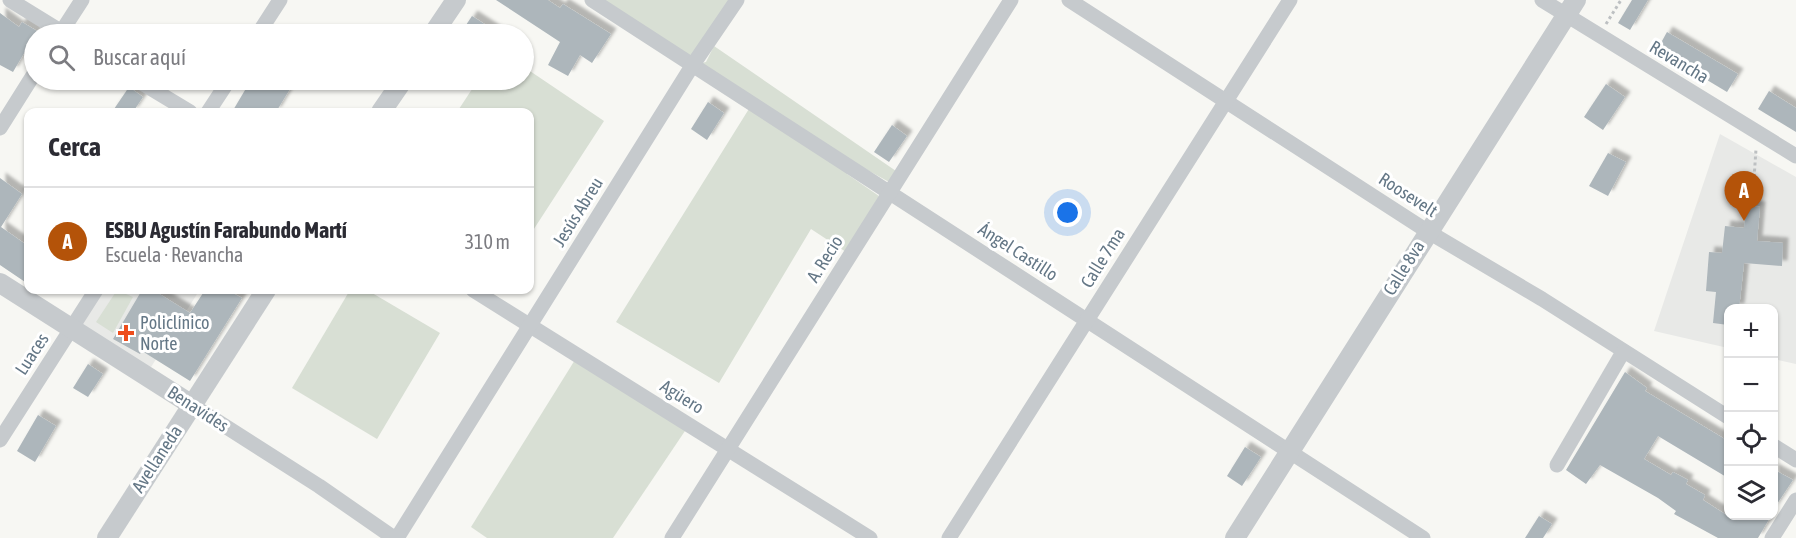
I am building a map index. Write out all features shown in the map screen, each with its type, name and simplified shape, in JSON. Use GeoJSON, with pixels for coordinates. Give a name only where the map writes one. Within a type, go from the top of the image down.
{"type":"FeatureCollection","features":[{"type":"Feature","properties":{"kind":"street"},"geometry":{"type":"LineString","coordinates":[[10,0],[47,24]]}},
{"type":"Feature","properties":{"kind":"street"},"geometry":{"type":"LineString","coordinates":[[68,24],[81,0]]}},
{"type":"Feature","properties":{"kind":"street"},"geometry":{"type":"LineString","coordinates":[[264,24],[280,0]]}},
{"type":"Feature","properties":{"kind":"street"},"geometry":{"type":"LineString","coordinates":[[440,24],[456,0]]}},
{"type":"Feature","properties":{"kind":"street","name":"Ángel Castillo"},"geometry":{"type":"LineString","coordinates":[[592,0],[1423,538]]}},
{"type":"Feature","properties":{"kind":"street","name":"Jesús Abreu"},"geometry":{"type":"LineString","coordinates":[[395,538],[692,66],[737,0]]}},
{"type":"Feature","properties":{"kind":"street","name":"A. Recio"},"geometry":{"type":"LineString","coordinates":[[672,538],[1011,0]]}},
{"type":"Feature","properties":{"kind":"street","name":"Roosevelt"},"geometry":{"type":"LineString","coordinates":[[1069,0],[1427,231],[1542,299],[1724,415]]}},
{"type":"Feature","properties":{"kind":"street","name":"Calle 7ma"},"geometry":{"type":"LineString","coordinates":[[949,538],[1290,0]]}},
{"type":"Feature","properties":{"kind":"street","name":"Revancha"},"geometry":{"type":"LineString","coordinates":[[1542,0],[1571,8],[1599,36],[1796,156]]}},
{"type":"Feature","properties":{"kind":"street","name":"Calle 8va"},"geometry":{"type":"LineString","coordinates":[[1235,538],[1291,452],[1427,231],[1571,8]]}},
{"type":"Feature","properties":{"kind":"street"},"geometry":{"type":"LineString","coordinates":[[0,128],[24,90]]}},
{"type":"Feature","properties":{"kind":"street"},"geometry":{"type":"LineString","coordinates":[[154,90],[183,108]]}},
{"type":"Feature","properties":{"kind":"street"},"geometry":{"type":"LineString","coordinates":[[211,108],[222,90]]}},
{"type":"Feature","properties":{"kind":"street"},"geometry":{"type":"LineString","coordinates":[[384,108],[396,90]]}},
{"type":"Feature","properties":{"kind":"street","name":"Benavides"},"geometry":{"type":"LineString","coordinates":[[0,283],[319,486],[395,538]]}},
{"type":"Feature","properties":{"kind":"street","name":"Luaces"},"geometry":{"type":"LineString","coordinates":[[0,440],[93,294]]}},
{"type":"Feature","properties":{"kind":"street","name":"Avellaneda"},"geometry":{"type":"LineString","coordinates":[[107,538],[263,294]]}},
{"type":"Feature","properties":{"kind":"street","name":"Agüero"},"geometry":{"type":"LineString","coordinates":[[480,294],[870,538]]}},
{"type":"Feature","properties":{"kind":"street"},"geometry":{"type":"LineString","coordinates":[[1557,465],[1623,352]]}},
{"type":"Feature","properties":{"kind":"street"},"geometry":{"type":"LineString","coordinates":[[1778,449],[1796,460]]}},
{"type":"Feature","properties":{"kind":"street"},"geometry":{"type":"LineString","coordinates":[[1772,538],[1796,500]]}},
{"type":"Feature","properties":{"kind":"path"},"geometry":{"type":"LineString","coordinates":[[1599,36],[1621,0]]}},
{"type":"Feature","properties":{"kind":"path"},"geometry":{"type":"LineString","coordinates":[[1746,200],[1755,179],[1756,154],[1753,130]]}},
{"type":"Feature","properties":{"kind":"shaded area"},"geometry":{"type":"Polygon","coordinates":[[[588,0],[737,0],[693,65],[706,62],[714,46],[896,171],[889,182],[853,162],[847,174],[879,196],[846,252],[811,229],[719,383],[616,322],[752,104],[588,0]]]}},
{"type":"Feature","properties":{"kind":"shaded area"},"geometry":{"type":"Polygon","coordinates":[[[534,74],[604,121],[534,229],[534,108],[460,108],[471,90],[534,90],[534,74]]]}},
{"type":"Feature","properties":{"kind":"shaded area"},"geometry":{"type":"Polygon","coordinates":[[[1720,134],[1796,177],[1796,364],[1778,360],[1778,304],[1724,304],[1724,347],[1654,331],[1720,134]]]}},
{"type":"Feature","properties":{"kind":"shaded area","name":"Policlínico Norte"},"geometry":{"type":"Polygon","coordinates":[[[93,294],[197,294],[146,375],[72,328],[93,294]]]}},
{"type":"Feature","properties":{"kind":"shaded area"},"geometry":{"type":"Polygon","coordinates":[[[114,294],[126,294],[133,297],[113,333],[96,322],[114,294]]]}},
{"type":"Feature","properties":{"kind":"shaded area"},"geometry":{"type":"Polygon","coordinates":[[[348,294],[374,294],[440,333],[377,439],[292,388],[348,294]]]}},
{"type":"Feature","properties":{"kind":"shaded area"},"geometry":{"type":"Polygon","coordinates":[[[578,355],[689,425],[613,538],[487,538],[471,527],[578,355]]]}},
{"type":"Feature","properties":{"kind":"building"},"geometry":{"type":"Polygon","coordinates":[[[496,0],[548,0],[560,8],[563,4],[611,34],[592,63],[580,55],[568,76],[548,65],[560,42],[496,0]]]}},
{"type":"Feature","properties":{"kind":"building"},"geometry":{"type":"Polygon","coordinates":[[[1632,0],[1648,0],[1630,30],[1618,23],[1632,0]]]}},
{"type":"Feature","properties":{"kind":"building"},"geometry":{"type":"Polygon","coordinates":[[[0,13],[19,27],[22,22],[25,24],[24,53],[13,72],[0,65],[0,13]]]}},
{"type":"Feature","properties":{"kind":"building"},"geometry":{"type":"Polygon","coordinates":[[[472,16],[484,24],[467,24],[472,16]]]}},
{"type":"Feature","properties":{"kind":"building"},"geometry":{"type":"Polygon","coordinates":[[[1667,32],[1738,74],[1727,92],[1657,50],[1667,32]]]}},
{"type":"Feature","properties":{"kind":"building"},"geometry":{"type":"Polygon","coordinates":[[[1606,84],[1625,97],[1603,130],[1584,117],[1606,84]]]}},
{"type":"Feature","properties":{"kind":"building"},"geometry":{"type":"Polygon","coordinates":[[[127,90],[133,90],[143,97],[136,108],[115,108],[127,90]]]}},
{"type":"Feature","properties":{"kind":"building"},"geometry":{"type":"Polygon","coordinates":[[[245,90],[289,90],[278,108],[234,108],[245,90]]]}},
{"type":"Feature","properties":{"kind":"building"},"geometry":{"type":"Polygon","coordinates":[[[1769,91],[1796,108],[1796,132],[1758,109],[1769,91]]]}},
{"type":"Feature","properties":{"kind":"building"},"geometry":{"type":"Polygon","coordinates":[[[708,102],[724,113],[707,140],[691,129],[708,102]]]}},
{"type":"Feature","properties":{"kind":"building"},"geometry":{"type":"Polygon","coordinates":[[[892,125],[907,136],[889,162],[874,152],[892,125]]]}},
{"type":"Feature","properties":{"kind":"building"},"geometry":{"type":"Polygon","coordinates":[[[1608,153],[1626,162],[1608,196],[1589,186],[1608,153]]]}},
{"type":"Feature","properties":{"kind":"building"},"geometry":{"type":"Polygon","coordinates":[[[0,178],[22,194],[1,227],[24,243],[24,281],[0,265],[0,178]]]}},
{"type":"Feature","properties":{"kind":"building"},"geometry":{"type":"Polygon","coordinates":[[[1746,205],[1760,207],[1757,241],[1783,243],[1782,266],[1744,263],[1740,304],[1724,304],[1724,324],[1713,323],[1716,292],[1706,291],[1709,252],[1722,253],[1725,226],[1744,228],[1746,205]]]}},
{"type":"Feature","properties":{"kind":"building"},"geometry":{"type":"Polygon","coordinates":[[[140,294],[159,294],[190,313],[202,294],[234,294],[242,298],[190,381],[142,351],[140,354],[113,339],[140,294]]]}},
{"type":"Feature","properties":{"kind":"building"},"geometry":{"type":"Polygon","coordinates":[[[88,364],[103,374],[88,397],[73,388],[88,364]]]}},
{"type":"Feature","properties":{"kind":"building"},"geometry":{"type":"Polygon","coordinates":[[[1625,372],[1647,388],[1645,391],[1724,439],[1724,476],[1658,436],[1644,459],[1671,475],[1673,472],[1688,480],[1686,484],[1705,495],[1703,500],[1724,513],[1724,520],[1769,520],[1758,538],[1718,538],[1674,514],[1676,511],[1658,498],[1600,465],[1586,484],[1566,470],[1625,372]]]}},
{"type":"Feature","properties":{"kind":"building"},"geometry":{"type":"Polygon","coordinates":[[[38,415],[56,426],[35,462],[17,451],[38,415]]]}},
{"type":"Feature","properties":{"kind":"building"},"geometry":{"type":"Polygon","coordinates":[[[1245,447],[1261,457],[1242,486],[1227,476],[1245,447]]]}},
{"type":"Feature","properties":{"kind":"building"},"geometry":{"type":"Polygon","coordinates":[[[1778,472],[1793,480],[1778,502],[1778,472]]]}},
{"type":"Feature","properties":{"kind":"building"},"geometry":{"type":"Polygon","coordinates":[[[1539,516],[1552,524],[1543,538],[1525,538],[1539,516]]]}},
{"type":"Feature","properties":{"kind":"place","name":"ESBU Agustín Farabundo Martí"},"geometry":{"type":"Point","coordinates":[1744,221]}},
{"type":"Feature","properties":{"kind":"place","name":"Policlínico Norte"},"geometry":{"type":"Point","coordinates":[126,333]}}]}
